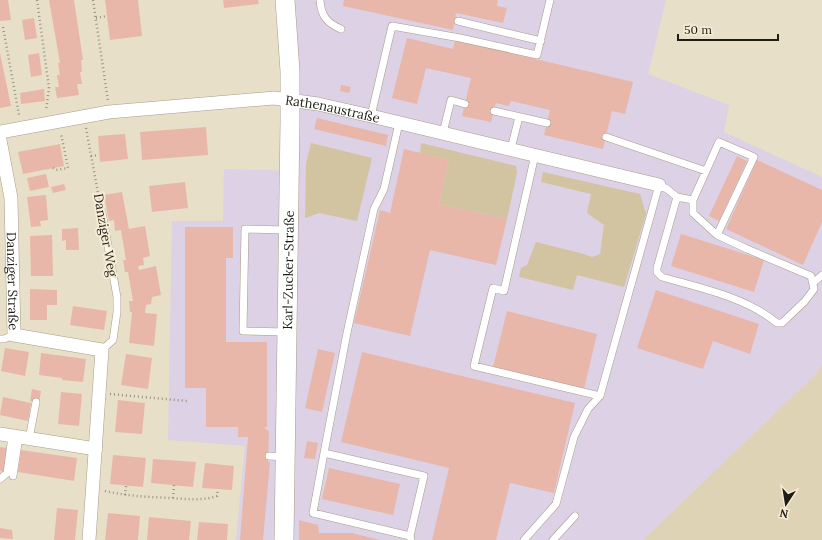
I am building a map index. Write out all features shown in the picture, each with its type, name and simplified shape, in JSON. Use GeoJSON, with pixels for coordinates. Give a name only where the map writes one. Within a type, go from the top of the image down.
{"type":"FeatureCollection","features":[{"type":"Feature","properties":{"kind":"street","name":"Karl-Zucker-Straße"},"geometry":{"type":"LineString","coordinates":[[284,540],[277,456],[287,332],[289,230],[290,72],[285,0]]}},
{"type":"Feature","properties":{"kind":"street","name":"Rathenaustraße"},"geometry":{"type":"LineString","coordinates":[[0,132],[45,122],[85,122],[109,112],[269,98],[290,100],[399,122],[659,185]]}},
{"type":"Feature","properties":{"kind":"street","name":"Danziger Straße"},"geometry":{"type":"LineString","coordinates":[[0,140],[11,198],[14,335],[102,350]]}},
{"type":"Feature","properties":{"kind":"street"},"geometry":{"type":"LineString","coordinates":[[89,540],[102,350]]}},
{"type":"Feature","properties":{"kind":"street"},"geometry":{"type":"LineString","coordinates":[[15,436],[96,449]]}},
{"type":"Feature","properties":{"kind":"lane"},"geometry":{"type":"LineString","coordinates":[[320,0],[321,8],[326,19],[332,25],[341,29]]}},
{"type":"Feature","properties":{"kind":"lane"},"geometry":{"type":"LineString","coordinates":[[371,116],[392,26],[460,38],[537,55],[550,0]]}},
{"type":"Feature","properties":{"kind":"lane"},"geometry":{"type":"LineString","coordinates":[[458,21],[540,41]]}},
{"type":"Feature","properties":{"kind":"lane"},"geometry":{"type":"LineString","coordinates":[[443,133],[451,100],[465,104]]}},
{"type":"Feature","properties":{"kind":"lane"},"geometry":{"type":"LineString","coordinates":[[494,110],[547,123]]}},
{"type":"Feature","properties":{"kind":"lane"},"geometry":{"type":"LineString","coordinates":[[511,149],[519,116]]}},
{"type":"Feature","properties":{"kind":"lane"},"geometry":{"type":"LineString","coordinates":[[324,453],[424,476],[411,538],[313,514],[324,453],[346,333],[374,209],[384,189],[399,122]]}},
{"type":"Feature","properties":{"kind":"lane"},"geometry":{"type":"LineString","coordinates":[[606,137],[706,171]]}},
{"type":"Feature","properties":{"kind":"lane"},"geometry":{"type":"LineString","coordinates":[[677,197],[657,268],[657,272],[662,277],[740,301],[766,314],[777,323],[782,323],[805,301],[814,289],[811,276],[718,235],[693,213],[693,200],[719,142],[754,157],[718,235]]}},
{"type":"Feature","properties":{"kind":"lane"},"geometry":{"type":"LineString","coordinates":[[535,155],[504,291],[492,288],[474,366],[600,396]]}},
{"type":"Feature","properties":{"kind":"lane"},"geometry":{"type":"LineString","coordinates":[[524,540],[556,504],[574,437],[588,409],[600,396],[659,185],[668,189],[677,197],[693,200]]}},
{"type":"Feature","properties":{"kind":"lane","name":"Danziger Weg"},"geometry":{"type":"LineString","coordinates":[[102,212],[117,297],[118,312],[113,340],[102,350]]}},
{"type":"Feature","properties":{"kind":"lane"},"geometry":{"type":"LineString","coordinates":[[287,332],[243,331],[243,310],[245,229],[289,230]]}},
{"type":"Feature","properties":{"kind":"lane"},"geometry":{"type":"LineString","coordinates":[[813,284],[822,275]]}},
{"type":"Feature","properties":{"kind":"lane"},"geometry":{"type":"LineString","coordinates":[[0,339],[14,335]]}},
{"type":"Feature","properties":{"kind":"lane"},"geometry":{"type":"LineString","coordinates":[[0,479],[7,474],[15,436],[36,402]]}},
{"type":"Feature","properties":{"kind":"lane"},"geometry":{"type":"LineString","coordinates":[[13,476],[15,436]]}},
{"type":"Feature","properties":{"kind":"lane"},"geometry":{"type":"LineString","coordinates":[[553,540],[576,516]]}},
{"type":"Feature","properties":{"kind":"path"},"geometry":{"type":"LineString","coordinates":[[37,0],[49,88],[45,122]]}},
{"type":"Feature","properties":{"kind":"path"},"geometry":{"type":"LineString","coordinates":[[94,0],[109,112]]}},
{"type":"Feature","properties":{"kind":"path"},"geometry":{"type":"LineString","coordinates":[[96,18],[107,16]]}},
{"type":"Feature","properties":{"kind":"path"},"geometry":{"type":"LineString","coordinates":[[3,27],[20,116]]}},
{"type":"Feature","properties":{"kind":"path"},"geometry":{"type":"LineString","coordinates":[[80,130],[85,122],[93,128]]}},
{"type":"Feature","properties":{"kind":"path","name":"Danziger Weg"},"geometry":{"type":"LineString","coordinates":[[85,122],[102,212]]}},
{"type":"Feature","properties":{"kind":"path"},"geometry":{"type":"LineString","coordinates":[[53,168],[56,170],[68,168],[61,134],[67,133]]}},
{"type":"Feature","properties":{"kind":"path"},"geometry":{"type":"LineString","coordinates":[[91,156],[99,155]]}},
{"type":"Feature","properties":{"kind":"path"},"geometry":{"type":"LineString","coordinates":[[100,393],[187,401]]}},
{"type":"Feature","properties":{"kind":"path"},"geometry":{"type":"LineString","coordinates":[[173,498],[174,485]]}},
{"type":"Feature","properties":{"kind":"path"},"geometry":{"type":"LineString","coordinates":[[126,486],[126,495]]}},
{"type":"Feature","properties":{"kind":"path"},"geometry":{"type":"LineString","coordinates":[[93,489],[142,497],[193,500],[217,496],[218,489]]}},
{"type":"Feature","properties":{"kind":"shaded area"},"geometry":{"type":"Polygon","coordinates":[[[289,0],[666,0],[648,74],[729,105],[724,132],[822,177],[822,365],[817,373],[643,540],[236,540],[245,446],[168,440],[172,221],[223,221],[224,169],[294,171],[289,0]]]}},
{"type":"Feature","properties":{"kind":"shaded area"},"geometry":{"type":"Polygon","coordinates":[[[311,143],[372,158],[357,221],[319,213],[305,218],[306,164],[311,143]]]}},
{"type":"Feature","properties":{"kind":"shaded area"},"geometry":{"type":"Polygon","coordinates":[[[421,143],[516,166],[517,173],[507,219],[439,204],[449,160],[420,153],[421,143]]]}},
{"type":"Feature","properties":{"kind":"shaded area"},"geometry":{"type":"Polygon","coordinates":[[[543,172],[640,194],[646,214],[624,287],[577,275],[573,290],[519,277],[521,268],[527,265],[536,242],[592,257],[600,254],[604,225],[587,213],[591,194],[541,182],[543,172]]]}},
{"type":"Feature","properties":{"kind":"shaded area"},"geometry":{"type":"Polygon","coordinates":[[[822,365],[822,540],[643,540],[817,373],[822,365]]]}},
{"type":"Feature","properties":{"kind":"building"},"geometry":{"type":"Polygon","coordinates":[[[0,0],[8,0],[11,20],[0,21],[0,0]]]}},
{"type":"Feature","properties":{"kind":"building"},"geometry":{"type":"Polygon","coordinates":[[[49,0],[74,0],[83,60],[81,60],[82,72],[80,72],[82,84],[77,84],[79,95],[57,98],[55,87],[59,87],[57,75],[60,75],[58,63],[60,63],[49,0]]]}},
{"type":"Feature","properties":{"kind":"building"},"geometry":{"type":"Polygon","coordinates":[[[105,0],[138,0],[142,36],[110,40],[105,0]]]}},
{"type":"Feature","properties":{"kind":"building"},"geometry":{"type":"Polygon","coordinates":[[[223,0],[258,0],[259,4],[224,8],[223,0]]]}},
{"type":"Feature","properties":{"kind":"building"},"geometry":{"type":"Polygon","coordinates":[[[344,0],[498,0],[497,6],[507,8],[503,23],[456,13],[453,30],[343,6],[344,0]]]}},
{"type":"Feature","properties":{"kind":"building"},"geometry":{"type":"Polygon","coordinates":[[[34,18],[37,38],[25,40],[22,20],[34,18]]]}},
{"type":"Feature","properties":{"kind":"building"},"geometry":{"type":"Polygon","coordinates":[[[407,38],[453,49],[455,40],[633,82],[625,114],[612,111],[603,149],[544,135],[550,110],[511,101],[509,106],[496,103],[491,122],[462,116],[471,78],[426,68],[417,104],[392,98],[407,38]]]}},
{"type":"Feature","properties":{"kind":"building"},"geometry":{"type":"Polygon","coordinates":[[[0,53],[11,106],[0,108],[0,53]]]}},
{"type":"Feature","properties":{"kind":"building"},"geometry":{"type":"Polygon","coordinates":[[[39,53],[42,75],[31,77],[28,55],[39,53]]]}},
{"type":"Feature","properties":{"kind":"building"},"geometry":{"type":"Polygon","coordinates":[[[341,85],[351,87],[349,93],[340,91],[341,85]]]}},
{"type":"Feature","properties":{"kind":"building"},"geometry":{"type":"Polygon","coordinates":[[[44,89],[45,101],[21,104],[20,93],[44,89]]]}},
{"type":"Feature","properties":{"kind":"building"},"geometry":{"type":"Polygon","coordinates":[[[317,118],[388,135],[386,146],[314,129],[317,118]]]}},
{"type":"Feature","properties":{"kind":"building"},"geometry":{"type":"Polygon","coordinates":[[[206,127],[208,155],[142,160],[140,132],[206,127]]]}},
{"type":"Feature","properties":{"kind":"building"},"geometry":{"type":"Polygon","coordinates":[[[125,134],[128,159],[100,162],[98,136],[125,134]]]}},
{"type":"Feature","properties":{"kind":"building"},"geometry":{"type":"Polygon","coordinates":[[[60,144],[64,166],[23,174],[18,152],[60,144]]]}},
{"type":"Feature","properties":{"kind":"building"},"geometry":{"type":"Polygon","coordinates":[[[404,149],[449,160],[439,204],[507,219],[496,265],[430,250],[410,336],[354,323],[380,210],[390,213],[404,149]]]}},
{"type":"Feature","properties":{"kind":"building"},"geometry":{"type":"Polygon","coordinates":[[[737,156],[747,161],[719,221],[709,216],[737,156]]]}},
{"type":"Feature","properties":{"kind":"building"},"geometry":{"type":"Polygon","coordinates":[[[757,160],[822,190],[822,222],[803,265],[726,229],[757,160]]]}},
{"type":"Feature","properties":{"kind":"building"},"geometry":{"type":"Polygon","coordinates":[[[46,174],[49,187],[30,191],[27,178],[46,174]]]}},
{"type":"Feature","properties":{"kind":"building"},"geometry":{"type":"Polygon","coordinates":[[[185,182],[188,208],[152,212],[149,186],[185,182]]]}},
{"type":"Feature","properties":{"kind":"building"},"geometry":{"type":"Polygon","coordinates":[[[64,184],[66,190],[53,193],[51,187],[64,184]]]}},
{"type":"Feature","properties":{"kind":"building"},"geometry":{"type":"Polygon","coordinates":[[[122,192],[129,229],[145,226],[150,256],[143,258],[144,265],[138,266],[139,270],[156,266],[161,295],[152,297],[151,304],[146,305],[145,313],[157,314],[154,346],[129,343],[132,312],[130,312],[129,301],[133,301],[128,272],[125,272],[123,260],[126,260],[121,230],[115,231],[114,220],[109,221],[104,195],[122,192]]]}},
{"type":"Feature","properties":{"kind":"building"},"geometry":{"type":"Polygon","coordinates":[[[46,195],[48,220],[40,221],[41,226],[31,227],[27,197],[46,195]]]}},
{"type":"Feature","properties":{"kind":"building"},"geometry":{"type":"Polygon","coordinates":[[[185,227],[233,227],[233,258],[226,258],[226,342],[267,342],[267,427],[265,427],[265,429],[269,431],[268,462],[270,462],[263,540],[240,540],[248,437],[238,437],[238,427],[206,427],[206,388],[185,388],[185,227]]]}},
{"type":"Feature","properties":{"kind":"building"},"geometry":{"type":"Polygon","coordinates":[[[78,228],[79,250],[66,250],[66,240],[62,241],[62,229],[78,228]]]}},
{"type":"Feature","properties":{"kind":"building"},"geometry":{"type":"Polygon","coordinates":[[[681,234],[764,260],[754,292],[671,266],[681,234]]]}},
{"type":"Feature","properties":{"kind":"building"},"geometry":{"type":"Polygon","coordinates":[[[52,235],[53,276],[31,276],[30,236],[52,235]]]}},
{"type":"Feature","properties":{"kind":"building"},"geometry":{"type":"Polygon","coordinates":[[[30,289],[57,290],[57,305],[47,305],[47,320],[30,320],[30,289]]]}},
{"type":"Feature","properties":{"kind":"building"},"geometry":{"type":"Polygon","coordinates":[[[656,290],[759,324],[750,354],[713,341],[703,369],[637,348],[656,290]]]}},
{"type":"Feature","properties":{"kind":"building"},"geometry":{"type":"Polygon","coordinates":[[[73,306],[107,311],[104,330],[70,325],[73,306]]]}},
{"type":"Feature","properties":{"kind":"building"},"geometry":{"type":"Polygon","coordinates":[[[507,311],[597,334],[584,389],[493,367],[507,311]]]}},
{"type":"Feature","properties":{"kind":"building"},"geometry":{"type":"Polygon","coordinates":[[[5,348],[29,352],[25,376],[1,371],[5,348]]]}},
{"type":"Feature","properties":{"kind":"building"},"geometry":{"type":"Polygon","coordinates":[[[318,349],[335,353],[322,412],[305,408],[318,349]]]}},
{"type":"Feature","properties":{"kind":"building"},"geometry":{"type":"Polygon","coordinates":[[[362,352],[575,403],[554,493],[510,483],[496,540],[432,540],[449,468],[341,442],[362,352]]]}},
{"type":"Feature","properties":{"kind":"building"},"geometry":{"type":"Polygon","coordinates":[[[41,353],[86,359],[83,382],[62,380],[62,378],[39,375],[41,353]]]}},
{"type":"Feature","properties":{"kind":"building"},"geometry":{"type":"Polygon","coordinates":[[[126,354],[152,358],[148,389],[121,385],[126,354]]]}},
{"type":"Feature","properties":{"kind":"building"},"geometry":{"type":"Polygon","coordinates":[[[32,389],[41,391],[39,403],[30,401],[32,389]]]}},
{"type":"Feature","properties":{"kind":"building"},"geometry":{"type":"Polygon","coordinates":[[[61,392],[82,394],[79,426],[58,424],[61,392]]]}},
{"type":"Feature","properties":{"kind":"building"},"geometry":{"type":"Polygon","coordinates":[[[3,397],[31,403],[28,421],[0,415],[3,397]]]}},
{"type":"Feature","properties":{"kind":"building"},"geometry":{"type":"Polygon","coordinates":[[[118,400],[145,403],[142,434],[115,432],[118,400]]]}},
{"type":"Feature","properties":{"kind":"building"},"geometry":{"type":"Polygon","coordinates":[[[307,441],[318,443],[315,459],[304,458],[307,441]]]}},
{"type":"Feature","properties":{"kind":"building"},"geometry":{"type":"Polygon","coordinates":[[[0,447],[7,448],[4,472],[0,471],[0,447]]]}},
{"type":"Feature","properties":{"kind":"building"},"geometry":{"type":"Polygon","coordinates":[[[21,450],[77,458],[74,481],[18,472],[21,450]]]}},
{"type":"Feature","properties":{"kind":"building"},"geometry":{"type":"Polygon","coordinates":[[[113,455],[146,458],[143,487],[110,484],[113,455]]]}},
{"type":"Feature","properties":{"kind":"building"},"geometry":{"type":"Polygon","coordinates":[[[153,459],[196,462],[193,487],[151,483],[153,459]]]}},
{"type":"Feature","properties":{"kind":"building"},"geometry":{"type":"Polygon","coordinates":[[[205,463],[234,466],[232,490],[202,488],[205,463]]]}},
{"type":"Feature","properties":{"kind":"building"},"geometry":{"type":"Polygon","coordinates":[[[329,468],[400,484],[393,515],[322,499],[329,468]]]}},
{"type":"Feature","properties":{"kind":"building"},"geometry":{"type":"Polygon","coordinates":[[[57,508],[78,510],[75,540],[54,540],[57,508]]]}},
{"type":"Feature","properties":{"kind":"building"},"geometry":{"type":"Polygon","coordinates":[[[108,513],[140,516],[138,540],[105,540],[108,513]]]}},
{"type":"Feature","properties":{"kind":"building"},"geometry":{"type":"Polygon","coordinates":[[[149,517],[191,521],[189,540],[147,540],[149,517]]]}},
{"type":"Feature","properties":{"kind":"building"},"geometry":{"type":"Polygon","coordinates":[[[299,520],[318,525],[319,533],[352,533],[380,540],[299,540],[299,520]]]}},
{"type":"Feature","properties":{"kind":"building"},"geometry":{"type":"Polygon","coordinates":[[[199,522],[228,524],[227,540],[197,540],[199,522]]]}},
{"type":"Feature","properties":{"kind":"building"},"geometry":{"type":"Polygon","coordinates":[[[0,528],[12,530],[13,539],[0,538],[0,528]]]}}]}
